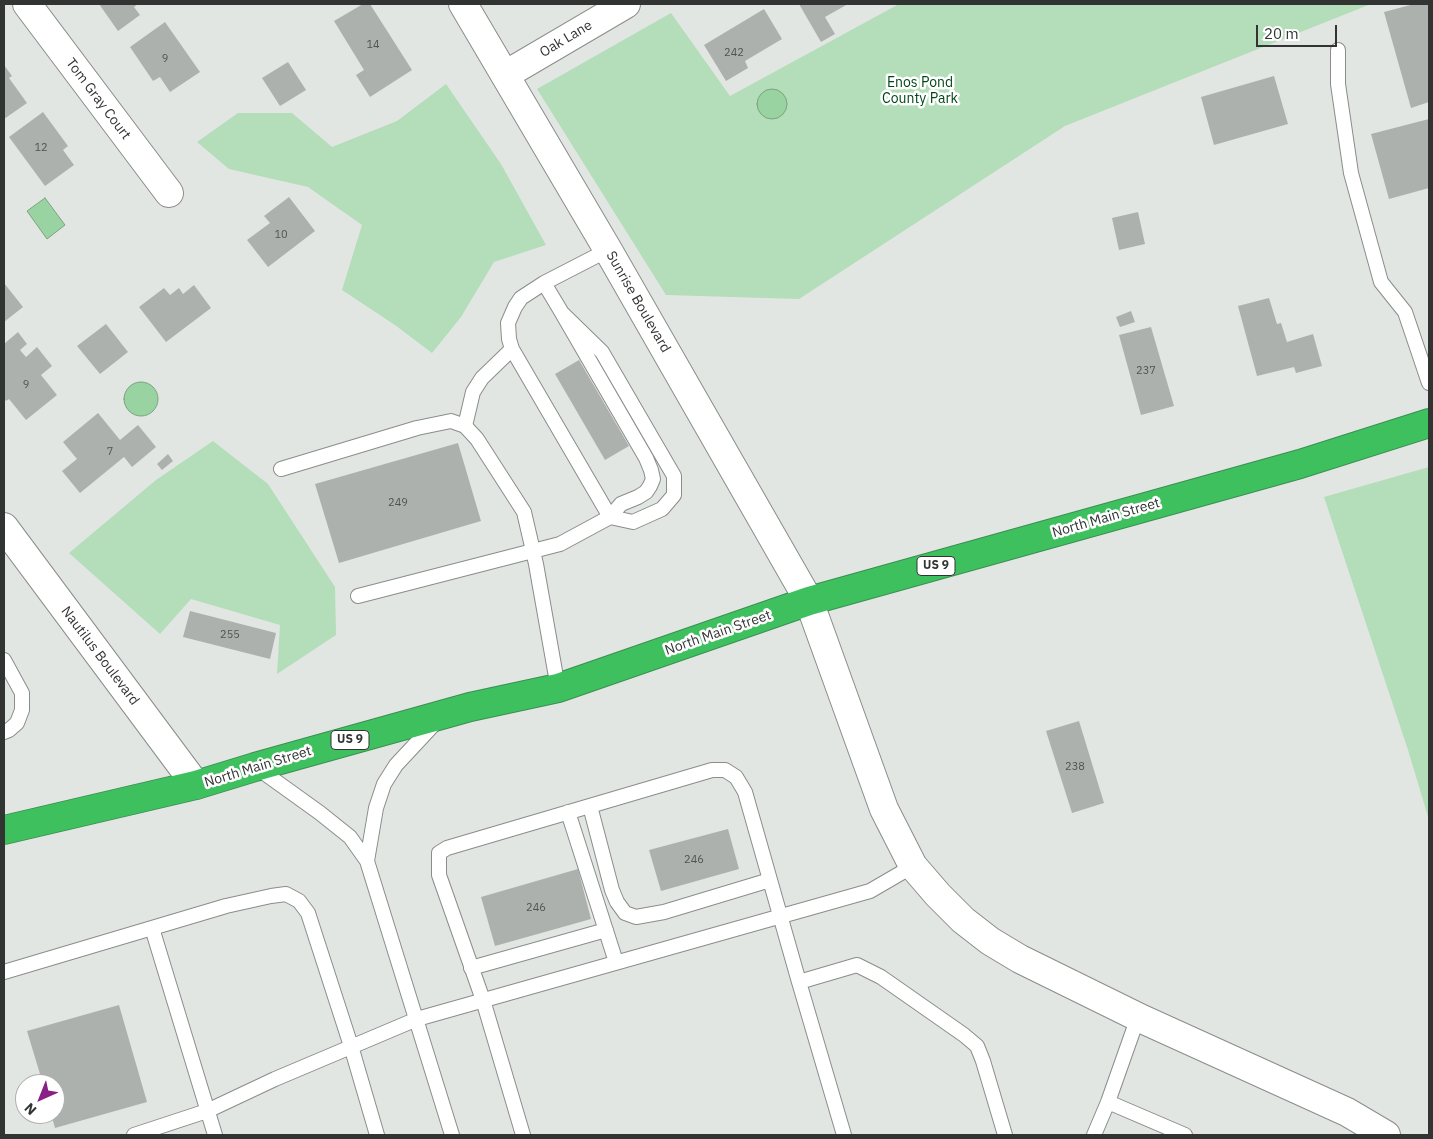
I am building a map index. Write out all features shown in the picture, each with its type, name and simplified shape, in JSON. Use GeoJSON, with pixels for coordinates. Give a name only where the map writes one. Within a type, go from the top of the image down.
{"type":"FeatureCollection","features":[{"type":"Feature","properties":{"kind":"highway","name":"North Main Street"},"geometry":{"type":"LineString","coordinates":[[4,830],[196,786],[255,767],[470,706],[558,688],[809,601],[1300,464],[1429,423]]}},
{"type":"Feature","properties":{"kind":"street","name":"Tom Gray Court"},"geometry":{"type":"LineString","coordinates":[[27,4],[169,194]]}},
{"type":"Feature","properties":{"kind":"street","name":"Sunrise Boulevard"},"geometry":{"type":"LineString","coordinates":[[463,4],[608,250],[809,601],[884,809],[913,866],[963,920],[990,941],[1020,959],[1138,1017],[1347,1112],[1386,1135]]}},
{"type":"Feature","properties":{"kind":"street","name":"Oak Lane"},"geometry":{"type":"LineString","coordinates":[[505,75],[626,4]]}},
{"type":"Feature","properties":{"kind":"street","name":"Nautilus Boulevard"},"geometry":{"type":"LineString","coordinates":[[4,527],[196,786]]}},
{"type":"Feature","properties":{"kind":"lane"},"geometry":{"type":"LineString","coordinates":[[1338,50],[1338,84],[1351,173],[1381,282],[1405,312],[1429,382]]}},
{"type":"Feature","properties":{"kind":"lane"},"geometry":{"type":"LineString","coordinates":[[562,313],[602,352],[674,476],[674,495],[662,509],[633,522],[610,517],[512,348],[509,339],[508,323],[521,298],[544,283],[608,250]]}},
{"type":"Feature","properties":{"kind":"lane"},"geometry":{"type":"LineString","coordinates":[[358,596],[560,544],[610,517],[621,504],[646,492],[653,479],[646,458],[544,283]]}},
{"type":"Feature","properties":{"kind":"lane"},"geometry":{"type":"LineString","coordinates":[[465,426],[473,392],[482,378],[512,348]]}},
{"type":"Feature","properties":{"kind":"lane"},"geometry":{"type":"LineString","coordinates":[[281,469],[417,428],[451,421],[465,426],[477,439],[524,512],[558,688]]}},
{"type":"Feature","properties":{"kind":"lane"},"geometry":{"type":"LineString","coordinates":[[4,732],[18,723],[22,710],[22,692],[5,666]]}},
{"type":"Feature","properties":{"kind":"lane"},"geometry":{"type":"LineString","coordinates":[[367,860],[376,808],[384,784],[396,765],[444,714]]}},
{"type":"Feature","properties":{"kind":"lane"},"geometry":{"type":"LineString","coordinates":[[255,767],[350,836],[367,860],[452,1135]]}},
{"type":"Feature","properties":{"kind":"lane"},"geometry":{"type":"LineString","coordinates":[[523,1135],[483,1000],[439,875],[440,853],[447,848],[712,770],[725,770],[736,777],[745,792],[844,1135]]}},
{"type":"Feature","properties":{"kind":"lane"},"geometry":{"type":"LineString","coordinates":[[590,806],[612,890],[617,902],[625,913],[636,918],[664,912],[770,880]]}},
{"type":"Feature","properties":{"kind":"lane"},"geometry":{"type":"LineString","coordinates":[[568,812],[616,962]]}},
{"type":"Feature","properties":{"kind":"lane"},"geometry":{"type":"LineString","coordinates":[[134,1135],[207,1111],[416,1019],[870,891],[913,866]]}},
{"type":"Feature","properties":{"kind":"lane"},"geometry":{"type":"LineString","coordinates":[[4,972],[226,906],[286,894],[299,901],[308,913],[351,1046],[377,1135]]}},
{"type":"Feature","properties":{"kind":"lane"},"geometry":{"type":"LineString","coordinates":[[152,928],[214,1135]]}},
{"type":"Feature","properties":{"kind":"lane"},"geometry":{"type":"LineString","coordinates":[[471,968],[606,930]]}},
{"type":"Feature","properties":{"kind":"lane"},"geometry":{"type":"LineString","coordinates":[[799,982],[857,965],[881,978],[964,1035],[976,1046],[983,1061],[1005,1135]]}},
{"type":"Feature","properties":{"kind":"lane"},"geometry":{"type":"LineString","coordinates":[[1094,1135],[1108,1102],[1138,1017]]}},
{"type":"Feature","properties":{"kind":"lane"},"geometry":{"type":"LineString","coordinates":[[1108,1102],[1185,1135]]}},
{"type":"Feature","properties":{"kind":"green space","name":"Enos Pond County Park"},"geometry":{"type":"Polygon","coordinates":[[[899,4],[1371,4],[1065,126],[799,299],[666,295],[537,89],[671,13],[730,96],[899,4]]]}},
{"type":"Feature","properties":{"kind":"green space"},"geometry":{"type":"Polygon","coordinates":[[[446,84],[501,164],[546,245],[494,262],[461,317],[432,353],[395,325],[342,290],[362,225],[308,187],[229,169],[197,142],[238,113],[292,113],[332,147],[397,121],[446,84]]]}},
{"type":"Feature","properties":{"kind":"green space"},"geometry":{"type":"Polygon","coordinates":[[[213,441],[268,484],[335,587],[336,635],[277,674],[280,625],[191,599],[160,634],[69,553],[156,480],[213,441]]]}},
{"type":"Feature","properties":{"kind":"green space"},"geometry":{"type":"Polygon","coordinates":[[[1429,467],[1429,820],[1408,750],[1324,497],[1429,467]]]}},
{"type":"Feature","properties":{"kind":"shaded area"},"geometry":{"type":"Polygon","coordinates":[[[772,89],[783,93],[787,104],[783,115],[772,119],[761,115],[757,104],[761,93],[772,89]]]}},
{"type":"Feature","properties":{"kind":"shaded area"},"geometry":{"type":"Polygon","coordinates":[[[45,198],[65,225],[47,239],[27,211],[45,198]]]}},
{"type":"Feature","properties":{"kind":"shaded area"},"geometry":{"type":"Polygon","coordinates":[[[141,382],[148,383],[153,387],[157,392],[157,406],[153,411],[148,415],[141,416],[134,415],[129,411],[125,406],[124,399],[125,392],[129,387],[134,383],[141,382]]]}},
{"type":"Feature","properties":{"kind":"building"},"geometry":{"type":"Polygon","coordinates":[[[99,4],[138,4],[134,7],[140,15],[118,31],[99,4]]]}},
{"type":"Feature","properties":{"kind":"building"},"geometry":{"type":"Polygon","coordinates":[[[363,4],[370,4],[412,70],[370,97],[356,75],[364,70],[334,21],[363,4]]]}},
{"type":"Feature","properties":{"kind":"building"},"geometry":{"type":"Polygon","coordinates":[[[799,4],[848,4],[825,17],[835,34],[821,42],[799,4]]]}},
{"type":"Feature","properties":{"kind":"building"},"geometry":{"type":"Polygon","coordinates":[[[1414,4],[1429,4],[1429,102],[1411,108],[1384,12],[1414,4]]]}},
{"type":"Feature","properties":{"kind":"building"},"geometry":{"type":"Polygon","coordinates":[[[764,9],[782,39],[745,61],[748,68],[726,81],[704,45],[764,9]]]}},
{"type":"Feature","properties":{"kind":"building"},"geometry":{"type":"Polygon","coordinates":[[[165,22],[200,72],[170,92],[160,77],[153,81],[130,47],[165,22]]]}},
{"type":"Feature","properties":{"kind":"building"},"geometry":{"type":"Polygon","coordinates":[[[288,62],[306,90],[280,106],[262,78],[288,62]]]}},
{"type":"Feature","properties":{"kind":"building"},"geometry":{"type":"Polygon","coordinates":[[[4,65],[12,76],[9,78],[27,103],[4,119],[4,65]]]}},
{"type":"Feature","properties":{"kind":"building"},"geometry":{"type":"Polygon","coordinates":[[[1274,76],[1288,124],[1214,145],[1201,97],[1274,76]]]}},
{"type":"Feature","properties":{"kind":"building"},"geometry":{"type":"Polygon","coordinates":[[[43,112],[68,146],[63,150],[74,165],[45,186],[9,137],[43,112]]]}},
{"type":"Feature","properties":{"kind":"building"},"geometry":{"type":"Polygon","coordinates":[[[1429,119],[1429,188],[1389,199],[1371,134],[1429,119]]]}},
{"type":"Feature","properties":{"kind":"building"},"geometry":{"type":"Polygon","coordinates":[[[289,197],[315,231],[268,267],[247,240],[270,223],[264,216],[289,197]]]}},
{"type":"Feature","properties":{"kind":"building"},"geometry":{"type":"Polygon","coordinates":[[[1138,212],[1145,244],[1119,250],[1112,218],[1138,212]]]}},
{"type":"Feature","properties":{"kind":"building"},"geometry":{"type":"Polygon","coordinates":[[[4,283],[23,307],[4,322],[4,283]]]}},
{"type":"Feature","properties":{"kind":"building"},"geometry":{"type":"Polygon","coordinates":[[[194,285],[211,308],[166,342],[139,307],[164,288],[170,295],[179,288],[183,294],[194,285]]]}},
{"type":"Feature","properties":{"kind":"building"},"geometry":{"type":"Polygon","coordinates":[[[1269,298],[1277,324],[1281,323],[1287,342],[1313,334],[1322,366],[1296,373],[1294,367],[1257,376],[1238,306],[1269,298]]]}},
{"type":"Feature","properties":{"kind":"building"},"geometry":{"type":"Polygon","coordinates":[[[1131,311],[1135,322],[1120,327],[1116,317],[1131,311]]]}},
{"type":"Feature","properties":{"kind":"building"},"geometry":{"type":"Polygon","coordinates":[[[106,324],[128,352],[100,374],[77,346],[106,324]]]}},
{"type":"Feature","properties":{"kind":"building"},"geometry":{"type":"Polygon","coordinates":[[[1151,327],[1174,406],[1141,415],[1119,335],[1151,327]]]}},
{"type":"Feature","properties":{"kind":"building"},"geometry":{"type":"Polygon","coordinates":[[[18,332],[27,344],[20,350],[26,357],[37,347],[52,366],[41,375],[57,395],[26,420],[9,399],[6,401],[4,398],[4,344],[18,332]]]}},
{"type":"Feature","properties":{"kind":"building"},"geometry":{"type":"Polygon","coordinates":[[[579,360],[629,446],[605,460],[555,374],[579,360]]]}},
{"type":"Feature","properties":{"kind":"building"},"geometry":{"type":"Polygon","coordinates":[[[98,413],[120,440],[138,425],[156,447],[132,467],[124,457],[80,493],[62,471],[77,459],[63,442],[98,413]]]}},
{"type":"Feature","properties":{"kind":"building"},"geometry":{"type":"Polygon","coordinates":[[[458,443],[481,521],[339,563],[315,484],[458,443]]]}},
{"type":"Feature","properties":{"kind":"building"},"geometry":{"type":"Polygon","coordinates":[[[168,454],[173,461],[162,470],[157,464],[168,454]]]}},
{"type":"Feature","properties":{"kind":"building"},"geometry":{"type":"Polygon","coordinates":[[[190,611],[276,633],[270,659],[183,637],[190,611]]]}},
{"type":"Feature","properties":{"kind":"building"},"geometry":{"type":"Polygon","coordinates":[[[1079,721],[1104,803],[1072,813],[1046,731],[1079,721]]]}},
{"type":"Feature","properties":{"kind":"building"},"geometry":{"type":"Polygon","coordinates":[[[728,829],[739,869],[661,891],[649,850],[728,829]]]}},
{"type":"Feature","properties":{"kind":"building"},"geometry":{"type":"Polygon","coordinates":[[[578,869],[591,919],[495,946],[481,897],[578,869]]]}},
{"type":"Feature","properties":{"kind":"building"},"geometry":{"type":"Polygon","coordinates":[[[119,1005],[147,1102],[55,1128],[54,1124],[65,1124],[65,1074],[40,1074],[27,1031],[119,1005]]]}}]}
